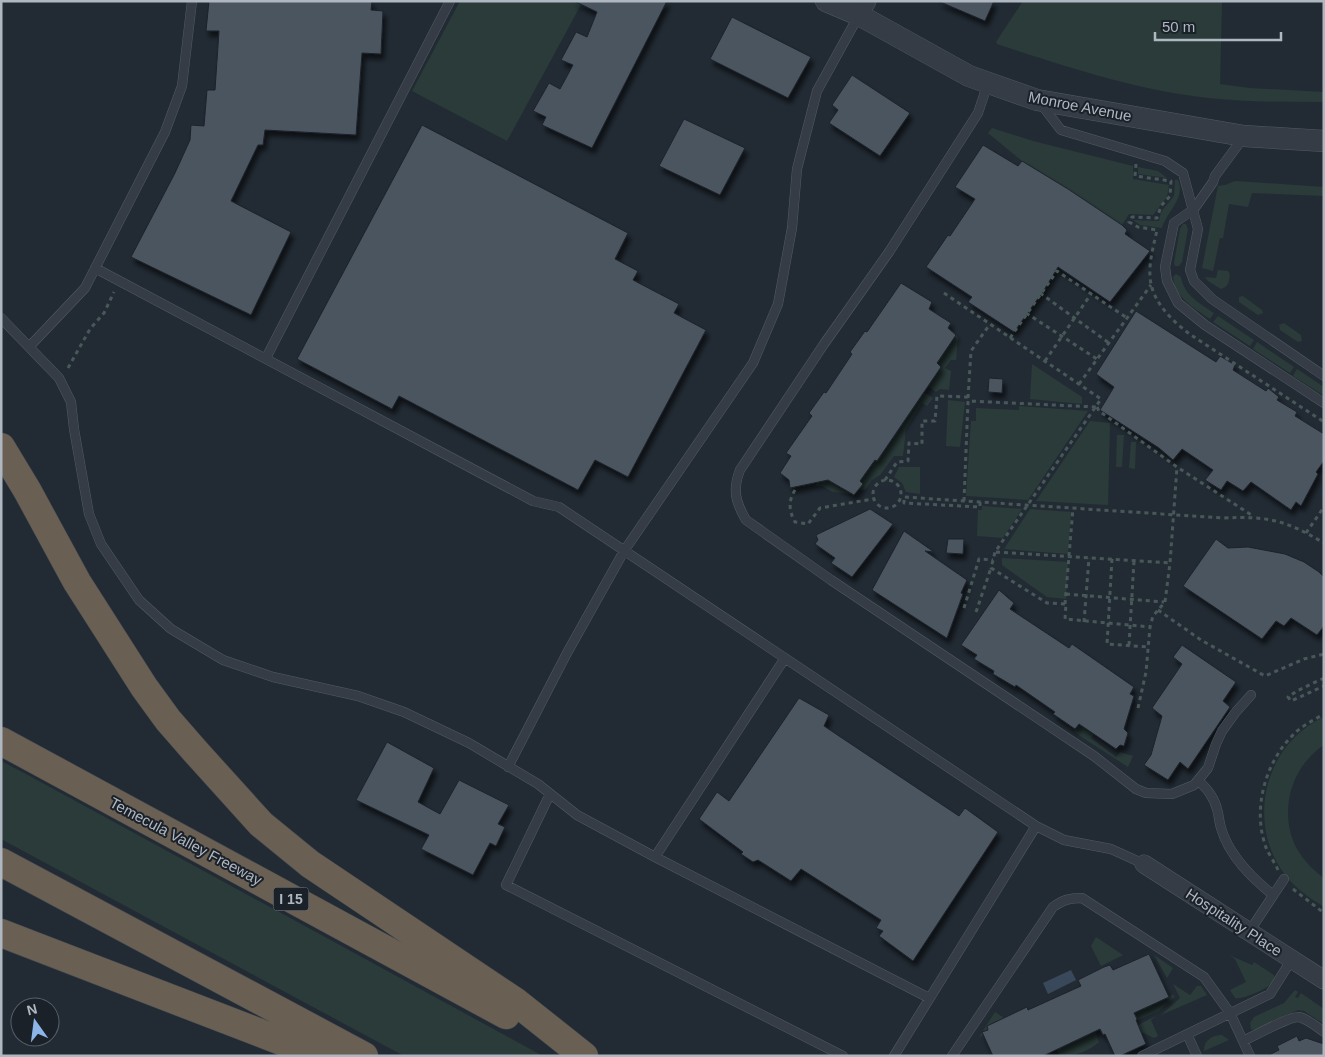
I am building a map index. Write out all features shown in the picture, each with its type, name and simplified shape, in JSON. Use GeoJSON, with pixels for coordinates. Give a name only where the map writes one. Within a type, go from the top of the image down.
{"type":"FeatureCollection","features":[{"type":"Feature","properties":{"kind":"highway"},"geometry":{"type":"LineString","coordinates":[[1,447],[27,490],[77,582],[144,687],[168,720],[255,817],[310,864],[516,1002],[583,1056]]}},
{"type":"Feature","properties":{"kind":"highway","name":"Temecula Valley Freeway"},"geometry":{"type":"LineString","coordinates":[[1,742],[583,1056]]}},
{"type":"Feature","properties":{"kind":"highway"},"geometry":{"type":"LineString","coordinates":[[1,862],[364,1056]]}},
{"type":"Feature","properties":{"kind":"highway"},"geometry":{"type":"LineString","coordinates":[[1,933],[320,1056]]}},
{"type":"Feature","properties":{"kind":"street","name":"Monroe Avenue"},"geometry":{"type":"LineString","coordinates":[[826,1],[863,8],[970,76],[1038,100],[1244,136],[1324,141]]}},
{"type":"Feature","properties":{"kind":"street","name":"Hospitality Place"},"geometry":{"type":"LineString","coordinates":[[1144,864],[1324,980]]}},
{"type":"Feature","properties":{"kind":"lane"},"geometry":{"type":"LineString","coordinates":[[29,347],[86,288],[165,132],[182,86],[192,1]]}},
{"type":"Feature","properties":{"kind":"lane"},"geometry":{"type":"LineString","coordinates":[[266,358],[446,3]]}},
{"type":"Feature","properties":{"kind":"lane"},"geometry":{"type":"LineString","coordinates":[[508,766],[566,653],[624,551],[753,363],[778,304],[792,228],[796,169],[817,91],[863,8]]}},
{"type":"Feature","properties":{"kind":"lane"},"geometry":{"type":"LineString","coordinates":[[988,83],[978,113],[889,252],[819,351],[740,470],[734,490],[746,520],[831,580],[1094,756],[1136,788],[1146,792],[1172,794],[1194,785],[1208,768],[1222,732],[1251,695]]}},
{"type":"Feature","properties":{"kind":"lane"},"geometry":{"type":"LineString","coordinates":[[1038,100],[1061,130],[1165,161],[1183,173],[1198,229],[1190,270],[1194,281],[1212,298],[1324,376]]}},
{"type":"Feature","properties":{"kind":"lane"},"geometry":{"type":"LineString","coordinates":[[1244,136],[1215,176],[1194,210],[1174,223],[1165,267],[1167,281],[1178,303],[1205,325],[1324,403]]}},
{"type":"Feature","properties":{"kind":"lane"},"geometry":{"type":"LineString","coordinates":[[96,268],[533,501],[559,507],[1036,826],[1064,840],[1111,850],[1144,864]]}},
{"type":"Feature","properties":{"kind":"lane"},"geometry":{"type":"LineString","coordinates":[[1,318],[58,378],[71,402],[89,514],[101,544],[139,600],[171,629],[223,660],[273,677],[358,696],[404,712],[469,743],[538,784],[577,815],[930,998]]}},
{"type":"Feature","properties":{"kind":"lane"},"geometry":{"type":"LineString","coordinates":[[655,857],[785,658]]}},
{"type":"Feature","properties":{"kind":"lane"},"geometry":{"type":"LineString","coordinates":[[1198,780],[1211,794],[1217,807],[1221,828],[1241,865],[1259,884],[1273,895]]}},
{"type":"Feature","properties":{"kind":"lane"},"geometry":{"type":"LineString","coordinates":[[550,794],[506,885],[843,1056]]}},
{"type":"Feature","properties":{"kind":"lane"},"geometry":{"type":"LineString","coordinates":[[894,1056],[1036,826]]}},
{"type":"Feature","properties":{"kind":"lane"},"geometry":{"type":"LineString","coordinates":[[1249,932],[1284,878]]}},
{"type":"Feature","properties":{"kind":"lane"},"geometry":{"type":"LineString","coordinates":[[952,1056],[1053,907],[1067,898],[1082,898],[1204,977],[1230,1013],[1250,1056]]}},
{"type":"Feature","properties":{"kind":"lane"},"geometry":{"type":"LineString","coordinates":[[1142,1056],[1270,994],[1292,959]]}},
{"type":"Feature","properties":{"kind":"lane"},"geometry":{"type":"LineString","coordinates":[[1243,1041],[1298,1017],[1307,1020],[1324,1032]]}},
{"type":"Feature","properties":{"kind":"lane"},"geometry":{"type":"LineString","coordinates":[[1187,1034],[1197,1056]]}},
{"type":"Feature","properties":{"kind":"path"},"geometry":{"type":"LineString","coordinates":[[1010,338],[1057,271],[1127,318]]}},
{"type":"Feature","properties":{"kind":"path"},"geometry":{"type":"LineString","coordinates":[[1080,384],[1151,285]]}},
{"type":"Feature","properties":{"kind":"path"},"geometry":{"type":"LineString","coordinates":[[68,368],[90,329],[104,313],[114,292]]}},
{"type":"Feature","properties":{"kind":"path"},"geometry":{"type":"LineString","coordinates":[[1040,293],[1109,343]]}},
{"type":"Feature","properties":{"kind":"path"},"geometry":{"type":"LineString","coordinates":[[944,294],[1101,398],[1097,407],[995,552],[976,612]]}},
{"type":"Feature","properties":{"kind":"path"},"geometry":{"type":"LineString","coordinates":[[1045,361],[1091,294]]}},
{"type":"Feature","properties":{"kind":"path"},"geometry":{"type":"LineString","coordinates":[[1026,313],[1097,359]]}},
{"type":"Feature","properties":{"kind":"path"},"geometry":{"type":"LineString","coordinates":[[964,501],[971,351],[990,324]]}},
{"type":"Feature","properties":{"kind":"path"},"geometry":{"type":"LineString","coordinates":[[1097,407],[937,396],[934,421],[922,421],[922,444],[909,443],[908,461],[897,462],[885,480],[876,485],[872,494],[873,499],[880,507],[889,509],[898,504],[904,497],[1223,518],[1254,517],[1274,520],[1306,533],[1324,543]]}},
{"type":"Feature","properties":{"kind":"path"},"geometry":{"type":"LineString","coordinates":[[1097,407],[1099,411],[1178,467],[1254,517]]}},
{"type":"Feature","properties":{"kind":"path"},"geometry":{"type":"LineString","coordinates":[[1138,708],[1146,672],[1150,627],[1153,616],[1165,602],[1178,467]]}},
{"type":"Feature","properties":{"kind":"path"},"geometry":{"type":"LineString","coordinates":[[885,480],[893,481],[900,487],[902,500]]}},
{"type":"Feature","properties":{"kind":"path"},"geometry":{"type":"LineString","coordinates":[[795,490],[790,505],[791,516],[794,522],[808,524],[820,508],[873,499]]}},
{"type":"Feature","properties":{"kind":"path"},"geometry":{"type":"LineString","coordinates":[[902,500],[904,503],[980,508],[980,502]]}},
{"type":"Feature","properties":{"kind":"path"},"geometry":{"type":"LineString","coordinates":[[1306,533],[1324,507]]}},
{"type":"Feature","properties":{"kind":"path"},"geometry":{"type":"LineString","coordinates":[[1073,508],[1065,619],[1150,627]]}},
{"type":"Feature","properties":{"kind":"path"},"geometry":{"type":"LineString","coordinates":[[995,552],[1170,563]]}},
{"type":"Feature","properties":{"kind":"path"},"geometry":{"type":"LineString","coordinates":[[1084,622],[1089,558]]}},
{"type":"Feature","properties":{"kind":"path"},"geometry":{"type":"LineString","coordinates":[[964,608],[979,559],[993,560]]}},
{"type":"Feature","properties":{"kind":"path"},"geometry":{"type":"LineString","coordinates":[[1112,559],[1107,644],[1148,647]]}},
{"type":"Feature","properties":{"kind":"path"},"geometry":{"type":"LineString","coordinates":[[1129,645],[1134,561]]}},
{"type":"Feature","properties":{"kind":"path"},"geometry":{"type":"LineString","coordinates":[[991,568],[1047,603],[1065,604]]}},
{"type":"Feature","properties":{"kind":"path"},"geometry":{"type":"LineString","coordinates":[[1066,594],[1165,602]]}},
{"type":"Feature","properties":{"kind":"path"},"geometry":{"type":"LineString","coordinates":[[1158,610],[1201,640],[1265,676],[1304,659],[1324,654]]}},
{"type":"Feature","properties":{"kind":"path"},"geometry":{"type":"LineString","coordinates":[[1324,678],[1288,697],[1291,701],[1324,686]]}},
{"type":"Feature","properties":{"kind":"path"},"geometry":{"type":"LineString","coordinates":[[1324,714],[1294,734],[1275,757],[1263,788],[1261,821],[1267,849],[1284,878],[1293,889],[1324,913]]}},
{"type":"Feature","properties":{"kind":"shaded area"},"geometry":{"type":"Polygon","coordinates":[[[460,1],[583,1],[507,141],[412,91],[460,1]]]}},
{"type":"Feature","properties":{"kind":"shaded area"},"geometry":{"type":"Polygon","coordinates":[[[1023,1],[1222,1],[1220,84],[1249,88],[1324,92],[1324,102],[1238,100],[1182,94],[1102,77],[997,44],[996,42],[1023,1]]]}},
{"type":"Feature","properties":{"kind":"shaded area"},"geometry":{"type":"Polygon","coordinates":[[[992,128],[1033,141],[1133,166],[1133,179],[1169,185],[1167,197],[1153,215],[1129,214],[1122,225],[1022,161],[988,133],[992,128]]]}},
{"type":"Feature","properties":{"kind":"shaded area"},"geometry":{"type":"Polygon","coordinates":[[[1138,167],[1158,171],[1167,178],[1138,174],[1138,167]]]}},
{"type":"Feature","properties":{"kind":"shaded area"},"geometry":{"type":"Polygon","coordinates":[[[1175,180],[1178,180],[1180,193],[1162,228],[1140,225],[1133,220],[1159,221],[1161,212],[1174,196],[1175,180]]]}},
{"type":"Feature","properties":{"kind":"shaded area"},"geometry":{"type":"Polygon","coordinates":[[[1235,181],[1324,187],[1324,196],[1252,193],[1248,207],[1229,204],[1223,238],[1220,238],[1213,271],[1202,268],[1218,186],[1235,181]]]}},
{"type":"Feature","properties":{"kind":"shaded area"},"geometry":{"type":"Polygon","coordinates":[[[1183,224],[1186,224],[1188,229],[1182,262],[1179,266],[1175,266],[1180,229],[1183,224]]]}},
{"type":"Feature","properties":{"kind":"shaded area"},"geometry":{"type":"Polygon","coordinates":[[[1218,270],[1228,271],[1230,275],[1228,284],[1221,289],[1205,277],[1216,278],[1218,270]]]}},
{"type":"Feature","properties":{"kind":"shaded area"},"geometry":{"type":"Polygon","coordinates":[[[1176,274],[1181,277],[1189,294],[1214,313],[1210,319],[1181,297],[1173,277],[1176,274]]]}},
{"type":"Feature","properties":{"kind":"shaded area"},"geometry":{"type":"Polygon","coordinates":[[[1243,296],[1262,310],[1263,313],[1258,315],[1239,302],[1239,297],[1243,296]]]}},
{"type":"Feature","properties":{"kind":"shaded area"},"geometry":{"type":"Polygon","coordinates":[[[1218,316],[1254,340],[1250,346],[1213,322],[1218,316]]]}},
{"type":"Feature","properties":{"kind":"shaded area"},"geometry":{"type":"Polygon","coordinates":[[[1284,323],[1301,335],[1302,341],[1298,342],[1280,330],[1279,325],[1284,323]]]}},
{"type":"Feature","properties":{"kind":"shaded area"},"geometry":{"type":"Polygon","coordinates":[[[956,335],[958,337],[956,360],[951,360],[945,368],[951,371],[949,390],[940,389],[936,392],[928,386],[941,367],[937,363],[956,335]]]}},
{"type":"Feature","properties":{"kind":"shaded area"},"geometry":{"type":"Polygon","coordinates":[[[1257,342],[1294,367],[1290,373],[1253,349],[1257,342]]]}},
{"type":"Feature","properties":{"kind":"shaded area"},"geometry":{"type":"Polygon","coordinates":[[[1032,364],[1082,397],[1082,404],[1030,399],[1032,364]]]}},
{"type":"Feature","properties":{"kind":"shaded area"},"geometry":{"type":"Polygon","coordinates":[[[1297,369],[1324,387],[1323,395],[1293,376],[1297,369]]]}},
{"type":"Feature","properties":{"kind":"shaded area"},"geometry":{"type":"Polygon","coordinates":[[[924,392],[933,398],[927,406],[922,403],[906,429],[903,456],[894,456],[880,475],[872,480],[865,490],[858,490],[871,457],[877,461],[924,392]]]}},
{"type":"Feature","properties":{"kind":"shaded area"},"geometry":{"type":"Polygon","coordinates":[[[948,400],[965,402],[960,447],[946,446],[948,400]]]}},
{"type":"Feature","properties":{"kind":"shaded area"},"geometry":{"type":"Polygon","coordinates":[[[1019,406],[1088,411],[1028,500],[966,496],[971,421],[976,421],[976,408],[1019,410],[1019,406]]]}},
{"type":"Feature","properties":{"kind":"shaded area"},"geometry":{"type":"Polygon","coordinates":[[[1090,421],[1110,423],[1108,505],[1036,501],[1090,421]]]}},
{"type":"Feature","properties":{"kind":"shaded area"},"geometry":{"type":"Polygon","coordinates":[[[1117,435],[1124,435],[1122,467],[1116,467],[1117,435]]]}},
{"type":"Feature","properties":{"kind":"shaded area"},"geometry":{"type":"Polygon","coordinates":[[[1131,442],[1136,442],[1135,469],[1129,468],[1131,442]]]}},
{"type":"Feature","properties":{"kind":"shaded area"},"geometry":{"type":"Polygon","coordinates":[[[899,467],[920,467],[920,494],[906,492],[902,483],[894,477],[899,467]]]}},
{"type":"Feature","properties":{"kind":"shaded area"},"geometry":{"type":"Polygon","coordinates":[[[828,480],[852,494],[833,492],[822,486],[815,486],[816,482],[828,480]]]}},
{"type":"Feature","properties":{"kind":"shaded area"},"geometry":{"type":"Polygon","coordinates":[[[982,506],[1022,509],[1003,538],[977,536],[978,510],[982,510],[982,506]]]}},
{"type":"Feature","properties":{"kind":"shaded area"},"geometry":{"type":"Polygon","coordinates":[[[1030,509],[1071,512],[1068,554],[1004,549],[1030,509]]]}},
{"type":"Feature","properties":{"kind":"shaded area"},"geometry":{"type":"Polygon","coordinates":[[[1002,558],[1068,562],[1066,599],[1047,597],[1002,565],[1002,558]]]}},
{"type":"Feature","properties":{"kind":"shaded area"},"geometry":{"type":"Polygon","coordinates":[[[1324,717],[1324,745],[1312,754],[1296,778],[1288,807],[1288,821],[1297,849],[1309,865],[1324,878],[1324,907],[1308,897],[1290,881],[1273,855],[1266,833],[1264,810],[1267,787],[1275,765],[1287,746],[1303,729],[1324,717]]]}},
{"type":"Feature","properties":{"kind":"shaded area"},"geometry":{"type":"Polygon","coordinates":[[[1079,724],[1094,734],[1091,738],[1116,757],[1120,752],[1133,756],[1128,767],[1074,732],[1079,724]]]}},
{"type":"Feature","properties":{"kind":"shaded area"},"geometry":{"type":"Polygon","coordinates":[[[1,761],[543,1056],[404,1056],[1,839],[1,761]]]}},
{"type":"Feature","properties":{"kind":"shaded area"},"geometry":{"type":"Polygon","coordinates":[[[1096,937],[1123,955],[1101,966],[1091,946],[1096,937]]]}},
{"type":"Feature","properties":{"kind":"shaded area"},"geometry":{"type":"Polygon","coordinates":[[[1154,955],[1173,968],[1167,978],[1154,955]]]}},
{"type":"Feature","properties":{"kind":"shaded area"},"geometry":{"type":"Polygon","coordinates":[[[1229,955],[1252,965],[1254,962],[1274,975],[1272,983],[1254,994],[1235,998],[1230,990],[1246,982],[1235,959],[1229,955]]]}},
{"type":"Feature","properties":{"kind":"shaded area"},"geometry":{"type":"Polygon","coordinates":[[[1173,984],[1190,995],[1197,986],[1201,986],[1207,995],[1161,1015],[1180,998],[1173,984]]]}},
{"type":"Feature","properties":{"kind":"shaded area"},"geometry":{"type":"Polygon","coordinates":[[[1295,990],[1298,992],[1295,997],[1298,998],[1301,993],[1324,1009],[1324,1024],[1304,1011],[1298,1010],[1253,1030],[1251,1029],[1250,1023],[1254,1017],[1284,1003],[1295,990]]]}},
{"type":"Feature","properties":{"kind":"shaded area"},"geometry":{"type":"Polygon","coordinates":[[[1173,994],[1175,997],[1159,1011],[1136,1021],[1134,1013],[1173,994]]]}},
{"type":"Feature","properties":{"kind":"shaded area"},"geometry":{"type":"Polygon","coordinates":[[[995,1012],[1004,1018],[987,1026],[988,1030],[982,1032],[995,1012]]]}},
{"type":"Feature","properties":{"kind":"shaded area"},"geometry":{"type":"Polygon","coordinates":[[[1156,1016],[1151,1020],[1158,1036],[1154,1038],[1141,1032],[1138,1025],[1156,1016]]]}},
{"type":"Feature","properties":{"kind":"shaded area"},"geometry":{"type":"Polygon","coordinates":[[[1095,1031],[1099,1042],[1081,1053],[1060,1056],[1057,1051],[1058,1048],[1095,1031]]]}},
{"type":"Feature","properties":{"kind":"shaded area"},"geometry":{"type":"Polygon","coordinates":[[[1222,1035],[1229,1040],[1204,1051],[1205,1044],[1209,1039],[1222,1035]]]}},
{"type":"Feature","properties":{"kind":"water"},"geometry":{"type":"Polygon","coordinates":[[[1071,970],[1076,980],[1048,994],[1043,983],[1071,970]]]}},
{"type":"Feature","properties":{"kind":"building"},"geometry":{"type":"Polygon","coordinates":[[[209,1],[372,1],[371,10],[383,11],[381,54],[362,53],[356,135],[265,130],[263,145],[258,145],[231,201],[291,232],[251,315],[131,257],[190,140],[191,125],[204,126],[207,90],[215,90],[219,31],[206,31],[209,1]]]}},
{"type":"Feature","properties":{"kind":"building"},"geometry":{"type":"Polygon","coordinates":[[[574,1],[667,1],[592,148],[542,125],[546,117],[533,111],[549,83],[560,89],[573,65],[561,60],[576,32],[587,37],[597,12],[574,1]]]}},
{"type":"Feature","properties":{"kind":"building"},"geometry":{"type":"Polygon","coordinates":[[[938,1],[994,1],[985,21],[938,1]]]}},
{"type":"Feature","properties":{"kind":"building"},"geometry":{"type":"Polygon","coordinates":[[[732,17],[811,57],[788,98],[710,59],[732,17]]]}},
{"type":"Feature","properties":{"kind":"building"},"geometry":{"type":"Polygon","coordinates":[[[852,75],[910,113],[880,156],[829,123],[838,110],[832,105],[852,75]]]}},
{"type":"Feature","properties":{"kind":"building"},"geometry":{"type":"Polygon","coordinates":[[[684,119],[745,148],[720,195],[659,166],[684,119]]]}},
{"type":"Feature","properties":{"kind":"building"},"geometry":{"type":"Polygon","coordinates":[[[422,125],[628,233],[615,259],[638,271],[633,280],[679,304],[674,313],[706,330],[628,477],[595,460],[578,490],[399,396],[392,409],[297,359],[422,125]]]}},
{"type":"Feature","properties":{"kind":"building"},"geometry":{"type":"Polygon","coordinates":[[[983,145],[1018,166],[1022,161],[1068,189],[1122,225],[1127,230],[1125,234],[1150,251],[1110,302],[1058,267],[1014,332],[968,302],[972,297],[926,267],[975,199],[955,187],[983,145]]]}},
{"type":"Feature","properties":{"kind":"building"},"geometry":{"type":"Polygon","coordinates":[[[901,283],[932,302],[929,309],[951,323],[948,328],[956,335],[937,363],[941,367],[877,461],[875,460],[860,481],[863,484],[854,495],[828,480],[790,488],[789,480],[780,473],[791,456],[786,453],[812,416],[809,413],[824,392],[826,393],[852,354],[850,352],[865,331],[867,332],[901,283]]]}},
{"type":"Feature","properties":{"kind":"building"},"geometry":{"type":"Polygon","coordinates":[[[1136,311],[1216,362],[1220,356],[1235,365],[1233,370],[1266,391],[1268,388],[1279,397],[1277,400],[1297,412],[1295,416],[1324,434],[1324,461],[1316,472],[1318,474],[1301,506],[1296,502],[1291,510],[1251,482],[1243,491],[1227,481],[1221,490],[1205,480],[1213,470],[1182,449],[1173,460],[1159,448],[1100,410],[1114,387],[1096,374],[1136,311]]]}},
{"type":"Feature","properties":{"kind":"building"},"geometry":{"type":"Polygon","coordinates":[[[989,378],[1003,379],[1002,393],[988,392],[989,378]]]}},
{"type":"Feature","properties":{"kind":"building"},"geometry":{"type":"Polygon","coordinates":[[[870,509],[893,524],[852,577],[831,563],[835,558],[815,544],[818,540],[816,535],[870,509]]]}},
{"type":"Feature","properties":{"kind":"building"},"geometry":{"type":"Polygon","coordinates":[[[904,531],[934,552],[925,551],[967,580],[947,638],[872,590],[904,531]]]}},
{"type":"Feature","properties":{"kind":"building"},"geometry":{"type":"Polygon","coordinates":[[[948,539],[964,539],[963,554],[946,553],[948,539]]]}},
{"type":"Feature","properties":{"kind":"building"},"geometry":{"type":"Polygon","coordinates":[[[1216,539],[1228,548],[1248,547],[1285,554],[1304,562],[1319,572],[1324,577],[1324,626],[1317,635],[1291,618],[1284,626],[1276,621],[1262,639],[1183,586],[1216,539]]]}},
{"type":"Feature","properties":{"kind":"building"},"geometry":{"type":"Polygon","coordinates":[[[999,590],[1014,603],[1010,609],[1069,648],[1072,644],[1134,687],[1130,694],[1134,696],[1124,729],[1128,733],[1124,746],[1120,745],[1116,749],[1079,724],[1075,729],[1053,714],[1055,712],[1016,685],[1015,687],[993,674],[994,671],[974,659],[977,655],[961,645],[999,590]]]}},
{"type":"Feature","properties":{"kind":"building"},"geometry":{"type":"Polygon","coordinates":[[[1182,645],[1236,682],[1223,701],[1230,707],[1188,769],[1180,762],[1168,780],[1144,765],[1151,755],[1162,716],[1152,708],[1182,664],[1173,657],[1182,645]]]}},
{"type":"Feature","properties":{"kind":"building"},"geometry":{"type":"Polygon","coordinates":[[[799,698],[829,715],[824,726],[959,816],[965,808],[998,832],[913,961],[879,936],[883,931],[876,928],[881,920],[801,869],[791,881],[758,860],[753,862],[741,854],[743,852],[699,819],[717,792],[729,801],[799,698]]]}},
{"type":"Feature","properties":{"kind":"building"},"geometry":{"type":"Polygon","coordinates":[[[387,742],[434,768],[418,802],[440,814],[459,780],[509,805],[498,824],[505,827],[496,846],[490,843],[473,875],[421,849],[429,835],[356,800],[387,742]]]}},
{"type":"Feature","properties":{"kind":"building"},"geometry":{"type":"Polygon","coordinates":[[[1149,954],[1169,997],[1134,1013],[1146,1044],[1120,1056],[1115,1056],[1105,1034],[1103,1035],[1100,1029],[1043,1056],[993,1056],[982,1032],[988,1030],[987,1026],[1027,1007],[1028,1010],[1081,986],[1078,980],[1104,967],[1110,965],[1113,970],[1149,954]]]}},
{"type":"Feature","properties":{"kind":"building"},"geometry":{"type":"Polygon","coordinates":[[[1297,1036],[1299,1041],[1306,1038],[1324,1044],[1324,1056],[1267,1056],[1279,1050],[1277,1046],[1297,1036]]]}}]}
